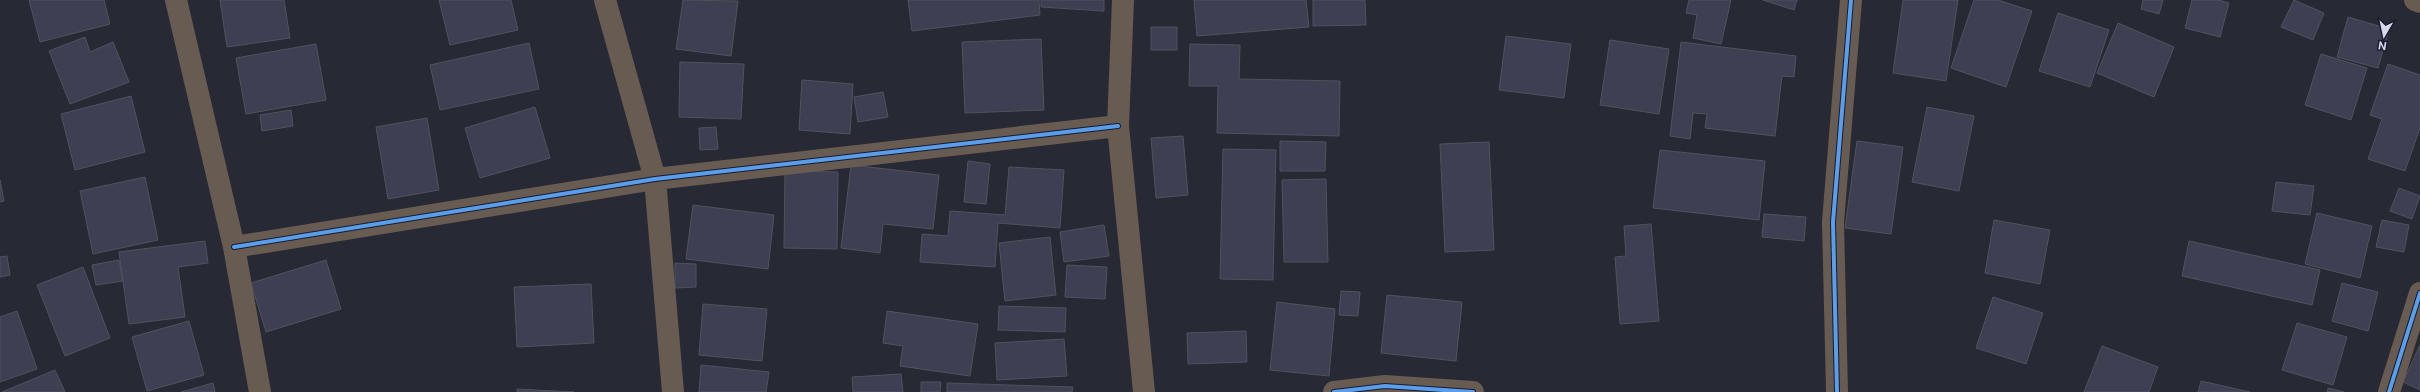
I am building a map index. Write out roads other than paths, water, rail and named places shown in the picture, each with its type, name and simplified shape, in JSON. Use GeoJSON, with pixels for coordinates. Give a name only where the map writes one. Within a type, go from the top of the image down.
{"type":"FeatureCollection","features":[{"type":"Feature","properties":{"kind":"street"},"geometry":{"type":"LineString","coordinates":[[176,0],[234,247],[260,392]]}},
{"type":"Feature","properties":{"kind":"street"},"geometry":{"type":"LineString","coordinates":[[605,0],[655,179],[673,392]]}},
{"type":"Feature","properties":{"kind":"street"},"geometry":{"type":"LineString","coordinates":[[1122,0],[1118,126],[1144,392]]}},
{"type":"Feature","properties":{"kind":"street"},"geometry":{"type":"LineString","coordinates":[[1837,392],[1833,222],[1852,0]]}},
{"type":"Feature","properties":{"kind":"street"},"geometry":{"type":"LineString","coordinates":[[2415,0],[2420,2]]}},
{"type":"Feature","properties":{"kind":"street"},"geometry":{"type":"LineString","coordinates":[[234,247],[655,179],[1118,126]]}},
{"type":"Feature","properties":{"kind":"street"},"geometry":{"type":"LineString","coordinates":[[2389,392],[2420,293]]}},
{"type":"Feature","properties":{"kind":"street"},"geometry":{"type":"LineString","coordinates":[[1334,392],[1385,386],[1473,392]]}}]}
